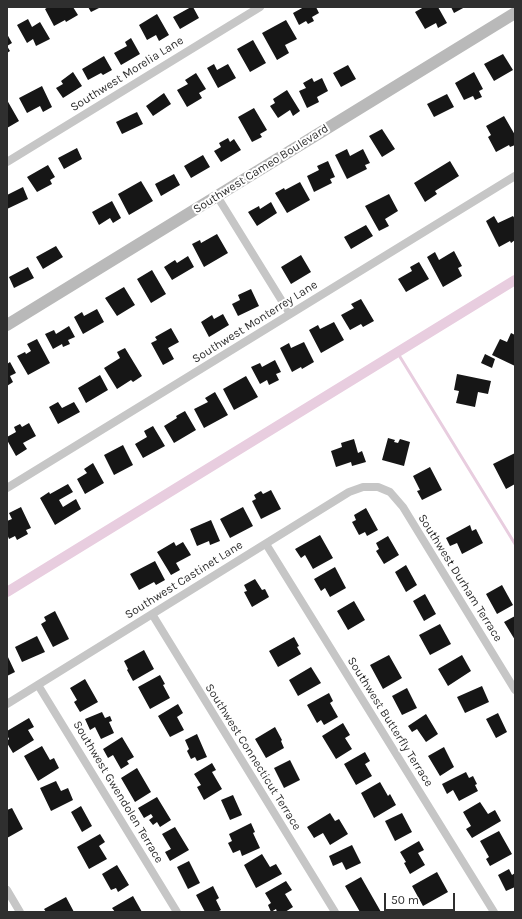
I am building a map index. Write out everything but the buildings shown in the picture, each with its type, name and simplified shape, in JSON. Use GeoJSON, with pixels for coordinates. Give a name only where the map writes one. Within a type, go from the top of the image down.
{"type":"FeatureCollection","features":[{"type":"Feature","properties":{"kind":"street","name":"Southwest Morelia Lane"},"geometry":{"type":"LineString","coordinates":[[7,162],[260,7]]}},
{"type":"Feature","properties":{"kind":"street","name":"Southwest Cameo Boulevard"},"geometry":{"type":"LineString","coordinates":[[7,325],[515,12]]}},
{"type":"Feature","properties":{"kind":"street","name":"Southwest Monterrey Lane"},"geometry":{"type":"LineString","coordinates":[[7,488],[515,176]]}},
{"type":"Feature","properties":{"kind":"street"},"geometry":{"type":"LineString","coordinates":[[218,196],[290,314]]}},
{"type":"Feature","properties":{"kind":"street","name":"Southwest Castinet Lane"},"geometry":{"type":"LineString","coordinates":[[7,704],[349,492],[362,487],[378,487]]}},
{"type":"Feature","properties":{"kind":"street","name":"Southwest Durham Terrace"},"geometry":{"type":"LineString","coordinates":[[378,487],[390,492],[403,507],[515,690]]}},
{"type":"Feature","properties":{"kind":"street","name":"Southwest Butterfly Terrace"},"geometry":{"type":"LineString","coordinates":[[266,544],[494,912]]}},
{"type":"Feature","properties":{"kind":"street","name":"Southwest Connecticut Terrace"},"geometry":{"type":"LineString","coordinates":[[152,614],[335,912]]}},
{"type":"Feature","properties":{"kind":"street","name":"Southwest Gwendolen Terrace"},"geometry":{"type":"LineString","coordinates":[[38,685],[177,912]]}},
{"type":"Feature","properties":{"kind":"street"},"geometry":{"type":"LineString","coordinates":[[7,890],[20,912]]}},
{"type":"Feature","properties":{"kind":"waterway"},"geometry":{"type":"LineString","coordinates":[[7,592],[515,280]]}},
{"type":"Feature","properties":{"kind":"waterway"},"geometry":{"type":"LineString","coordinates":[[397,352],[515,544]]}}]}
